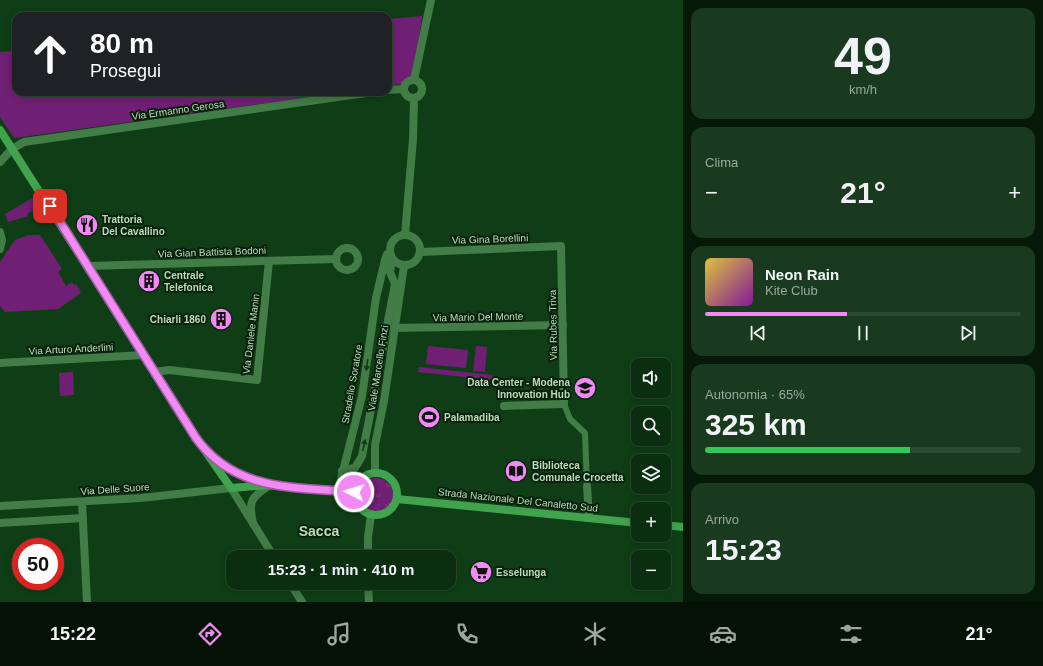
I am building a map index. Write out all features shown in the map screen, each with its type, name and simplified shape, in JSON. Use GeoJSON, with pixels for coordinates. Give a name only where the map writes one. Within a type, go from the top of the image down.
{"type":"FeatureCollection","features":[{"type":"Feature","properties":{"kind":"main road"},"geometry":{"type":"LineString","coordinates":[[0,130],[88,266],[154,372],[231,488],[270,485],[354,492]]}},
{"type":"Feature","properties":{"kind":"main road"},"geometry":{"type":"LineString","coordinates":[[375,473],[382,474],[391,479],[396,489],[397,499],[389,511],[380,515],[371,515],[360,508],[355,501],[354,492],[360,480],[367,475],[375,473]]}},
{"type":"Feature","properties":{"kind":"main road","name":"Strada Nazionale Del Canaletto Sud"},"geometry":{"type":"LineString","coordinates":[[397,499],[631,522]]}},
{"type":"Feature","properties":{"kind":"main road"},"geometry":{"type":"LineString","coordinates":[[671,526],[683,527]]}},
{"type":"Feature","properties":{"kind":"street"},"geometry":{"type":"LineString","coordinates":[[414,80],[431,0]]}},
{"type":"Feature","properties":{"kind":"street"},"geometry":{"type":"LineString","coordinates":[[414,80],[420,83],[422,88],[421,94],[414,98],[408,96],[404,89],[408,81],[414,80]]}},
{"type":"Feature","properties":{"kind":"street"},"geometry":{"type":"LineString","coordinates":[[392,90],[404,89]]}},
{"type":"Feature","properties":{"kind":"street","name":"Via Ermanno Gerosa"},"geometry":{"type":"LineString","coordinates":[[12,149],[24,142],[32,140],[345,96]]}},
{"type":"Feature","properties":{"kind":"street"},"geometry":{"type":"LineString","coordinates":[[405,235],[413,139],[414,98]]}},
{"type":"Feature","properties":{"kind":"street"},"geometry":{"type":"LineString","coordinates":[[0,162],[12,149]]}},
{"type":"Feature","properties":{"kind":"street"},"geometry":{"type":"LineString","coordinates":[[0,232],[2,240],[0,249]]}},
{"type":"Feature","properties":{"kind":"street"},"geometry":{"type":"LineString","coordinates":[[399,236],[411,236],[417,241],[420,252],[416,261],[404,266],[391,255],[393,241],[399,236]]}},
{"type":"Feature","properties":{"kind":"street","name":"Via Gina Borellini"},"geometry":{"type":"LineString","coordinates":[[420,252],[561,246]]}},
{"type":"Feature","properties":{"kind":"street","name":"Via Rubes Triva"},"geometry":{"type":"LineString","coordinates":[[561,246],[564,404]]}},
{"type":"Feature","properties":{"kind":"street","name":"Stradello Soratore"},"geometry":{"type":"LineString","coordinates":[[338,491],[342,471],[350,449],[362,396],[376,298],[387,254],[391,255],[390,272],[376,298]]}},
{"type":"Feature","properties":{"kind":"street","name":"Via Gian Battista Bodoni"},"geometry":{"type":"LineString","coordinates":[[88,266],[336,259]]}},
{"type":"Feature","properties":{"kind":"street","name":"Via Daniele Manin"},"geometry":{"type":"LineString","coordinates":[[154,372],[169,370],[257,380],[269,261]]}},
{"type":"Feature","properties":{"kind":"street","name":"Viale Marcello Finzi"},"geometry":{"type":"LineString","coordinates":[[375,473],[375,445],[404,266]]}},
{"type":"Feature","properties":{"kind":"street","name":"Stradello Soratore"},"geometry":{"type":"LineString","coordinates":[[342,471],[355,468],[362,456],[395,284],[390,272]]}},
{"type":"Feature","properties":{"kind":"street","name":"Via Mario Del Monte"},"geometry":{"type":"LineString","coordinates":[[394,328],[563,325]]}},
{"type":"Feature","properties":{"kind":"street","name":"Via Arturo Anderlini"},"geometry":{"type":"LineString","coordinates":[[0,363],[144,355]]}},
{"type":"Feature","properties":{"kind":"street"},"geometry":{"type":"LineString","coordinates":[[504,406],[564,404],[570,419],[585,433],[589,518]]}},
{"type":"Feature","properties":{"kind":"street"},"geometry":{"type":"LineString","coordinates":[[209,455],[233,472],[270,485]]}},
{"type":"Feature","properties":{"kind":"street"},"geometry":{"type":"LineString","coordinates":[[253,523],[250,510],[251,501],[257,493],[270,485]]}},
{"type":"Feature","properties":{"kind":"street"},"geometry":{"type":"LineString","coordinates":[[231,488],[270,550]]}},
{"type":"Feature","properties":{"kind":"street","name":"Via Delle Suore"},"geometry":{"type":"LineString","coordinates":[[0,506],[141,498],[231,488]]}},
{"type":"Feature","properties":{"kind":"street"},"geometry":{"type":"LineString","coordinates":[[82,502],[87,602]]}},
{"type":"Feature","properties":{"kind":"street"},"geometry":{"type":"LineString","coordinates":[[368,550],[371,515]]}},
{"type":"Feature","properties":{"kind":"street"},"geometry":{"type":"LineString","coordinates":[[0,523],[83,518]]}},
{"type":"Feature","properties":{"kind":"street"},"geometry":{"type":"LineString","coordinates":[[294,590],[302,602]]}},
{"type":"Feature","properties":{"kind":"street"},"geometry":{"type":"LineString","coordinates":[[368,590],[369,602]]}},
{"type":"Feature","properties":{"kind":"green space"},"geometry":{"type":"Polygon","coordinates":[[[422,16],[414,76],[401,84],[392,85],[392,19],[422,16]]]}},
{"type":"Feature","properties":{"kind":"green space"},"geometry":{"type":"Polygon","coordinates":[[[12,51],[12,96],[318,96],[14,138],[0,117],[0,52],[12,51]]]}},
{"type":"Feature","properties":{"kind":"green space"},"geometry":{"type":"Polygon","coordinates":[[[36,196],[42,205],[27,214],[28,216],[8,222],[5,214],[36,196]]]}},
{"type":"Feature","properties":{"kind":"green space"},"geometry":{"type":"Polygon","coordinates":[[[29,235],[40,235],[62,269],[58,272],[66,286],[72,282],[74,285],[76,284],[81,293],[58,309],[5,312],[0,306],[0,262],[15,240],[29,235]]]}},
{"type":"Feature","properties":{"kind":"green space"},"geometry":{"type":"Polygon","coordinates":[[[428,346],[468,350],[466,368],[426,364],[428,346]]]}},
{"type":"Feature","properties":{"kind":"green space"},"geometry":{"type":"Polygon","coordinates":[[[476,346],[487,347],[485,372],[473,371],[476,346]]]}},
{"type":"Feature","properties":{"kind":"green space"},"geometry":{"type":"Polygon","coordinates":[[[419,367],[493,375],[492,380],[418,372],[419,367]]]}},
{"type":"Feature","properties":{"kind":"green space"},"geometry":{"type":"Polygon","coordinates":[[[73,372],[74,395],[60,396],[59,373],[73,372]]]}},
{"type":"Feature","properties":{"kind":"green space"},"geometry":{"type":"Polygon","coordinates":[[[376,478],[388,483],[393,495],[388,507],[376,512],[364,507],[359,495],[364,483],[376,478]]]}},
{"type":"Feature","properties":{"kind":"place","name":"Trattoria Del Cavallino"},"geometry":{"type":"Point","coordinates":[87,225]}},
{"type":"Feature","properties":{"kind":"place","name":"Centrale Telefonica"},"geometry":{"type":"Point","coordinates":[149,281]}},
{"type":"Feature","properties":{"kind":"place","name":"Chiarli 1860"},"geometry":{"type":"Point","coordinates":[221,319]}},
{"type":"Feature","properties":{"kind":"place","name":"Data Center - Modena Innovation Hub"},"geometry":{"type":"Point","coordinates":[585,388]}},
{"type":"Feature","properties":{"kind":"place","name":"Palamadiba"},"geometry":{"type":"Point","coordinates":[429,417]}},
{"type":"Feature","properties":{"kind":"place","name":"Biblioteca Comunale Crocetta"},"geometry":{"type":"Point","coordinates":[516,471]}},
{"type":"Feature","properties":{"kind":"place","name":"Esselunga"},"geometry":{"type":"Point","coordinates":[481,572]}},
{"type":"Feature","properties":{"kind":"district","name":"Sacca"},"geometry":{"type":"Point","coordinates":[319,531]}},
{"type":"Feature","properties":{"kind":"route"},"geometry":{"type":"LineString","coordinates":[[50,206],[196,438],[209,455],[233,472],[270,485],[354,492]]}}]}
